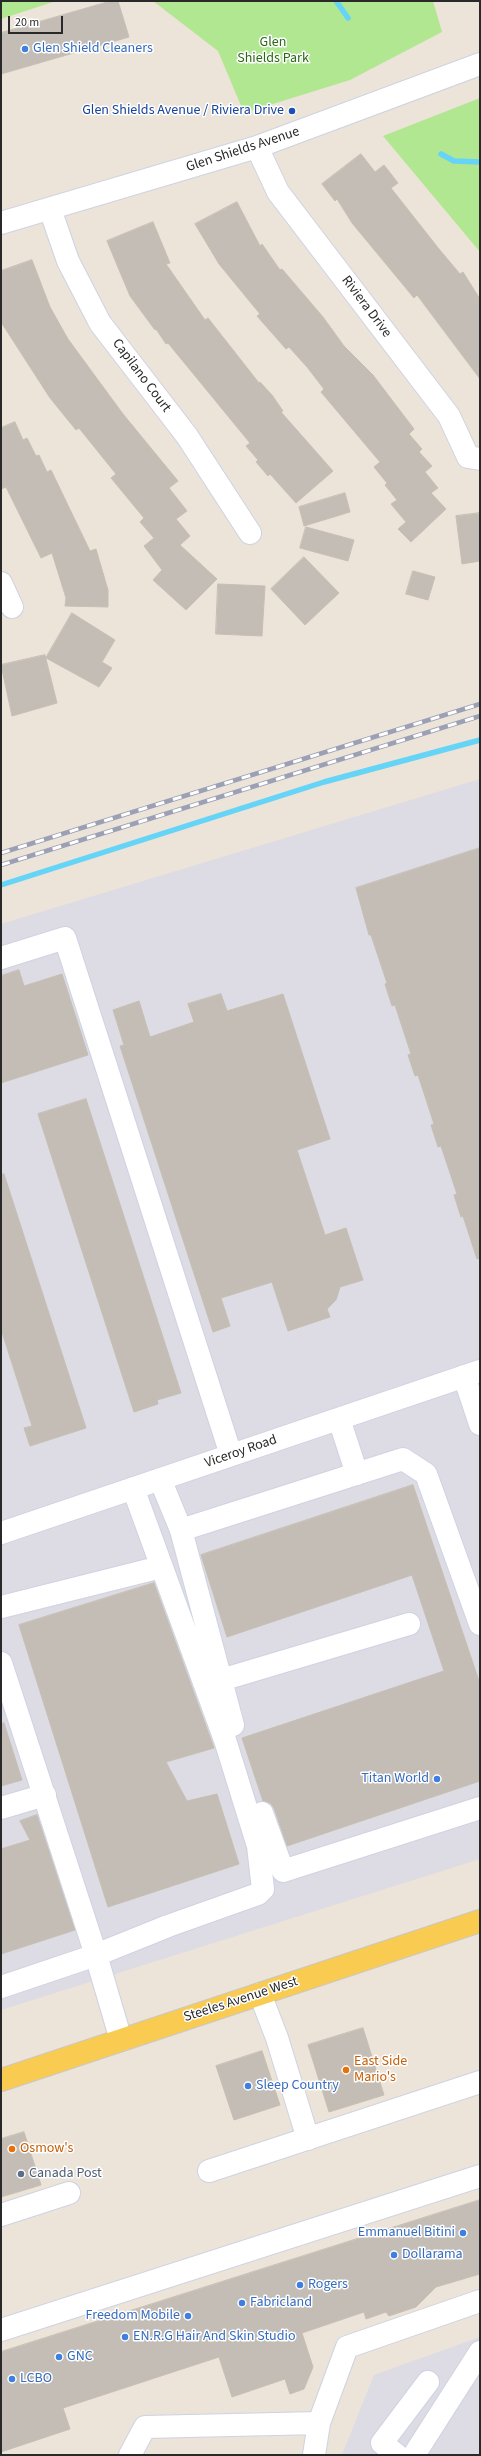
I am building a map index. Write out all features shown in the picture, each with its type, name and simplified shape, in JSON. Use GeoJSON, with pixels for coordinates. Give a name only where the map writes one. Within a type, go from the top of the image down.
{"type":"FeatureCollection","features":[{"type":"Feature","properties":{"kind":"main road","name":"Steeles Avenue West"},"geometry":{"type":"LineString","coordinates":[[1,2080],[480,1921]]}},
{"type":"Feature","properties":{"kind":"street","name":"Glen Shields Avenue"},"geometry":{"type":"LineString","coordinates":[[1,224],[257,147],[480,64]]}},
{"type":"Feature","properties":{"kind":"street","name":"Riviera Drive"},"geometry":{"type":"LineString","coordinates":[[257,147],[278,192],[449,416],[468,457],[480,459]]}},
{"type":"Feature","properties":{"kind":"street","name":"Capilano Court"},"geometry":{"type":"LineString","coordinates":[[50,209],[68,261],[100,322],[187,436],[250,533]]}},
{"type":"Feature","properties":{"kind":"street"},"geometry":{"type":"LineString","coordinates":[[1,582],[12,607]]}},
{"type":"Feature","properties":{"kind":"street"},"geometry":{"type":"LineString","coordinates":[[1,958],[65,938],[231,1455]]}},
{"type":"Feature","properties":{"kind":"street"},"geometry":{"type":"LineString","coordinates":[[472,1373],[480,1424]]}},
{"type":"Feature","properties":{"kind":"street","name":"Viceroy Road"},"geometry":{"type":"LineString","coordinates":[[1,1533],[472,1373]]}},
{"type":"Feature","properties":{"kind":"street"},"geometry":{"type":"LineString","coordinates":[[339,1419],[356,1474]]}},
{"type":"Feature","properties":{"kind":"street"},"geometry":{"type":"LineString","coordinates":[[181,1530],[403,1459],[426,1474],[480,1624]]}},
{"type":"Feature","properties":{"kind":"street"},"geometry":{"type":"LineString","coordinates":[[160,1479],[181,1530],[238,1742],[283,1871],[480,1808]]}},
{"type":"Feature","properties":{"kind":"street"},"geometry":{"type":"LineString","coordinates":[[1,1987],[96,1955],[168,1926],[258,1894],[263,1889],[258,1846],[225,1740],[133,1488]]}},
{"type":"Feature","properties":{"kind":"street"},"geometry":{"type":"LineString","coordinates":[[1,1607],[161,1567]]}},
{"type":"Feature","properties":{"kind":"street"},"geometry":{"type":"LineString","coordinates":[[221,1680],[409,1624]]}},
{"type":"Feature","properties":{"kind":"street"},"geometry":{"type":"LineString","coordinates":[[1,1663],[96,1955],[121,2040]]}},
{"type":"Feature","properties":{"kind":"street"},"geometry":{"type":"LineString","coordinates":[[1,1808],[45,1795]]}},
{"type":"Feature","properties":{"kind":"street"},"geometry":{"type":"LineString","coordinates":[[260,1994],[277,2038],[308,2139]]}},
{"type":"Feature","properties":{"kind":"street"},"geometry":{"type":"LineString","coordinates":[[209,2171],[480,2082]]}},
{"type":"Feature","properties":{"kind":"street"},"geometry":{"type":"LineString","coordinates":[[1,2330],[480,2176]]}},
{"type":"Feature","properties":{"kind":"street"},"geometry":{"type":"LineString","coordinates":[[1,2215],[69,2193]]}},
{"type":"Feature","properties":{"kind":"street"},"geometry":{"type":"LineString","coordinates":[[314,2455],[319,2423],[347,2347],[480,2301]]}},
{"type":"Feature","properties":{"kind":"street"},"geometry":{"type":"LineString","coordinates":[[414,2455],[480,2352]]}},
{"type":"Feature","properties":{"kind":"street"},"geometry":{"type":"LineString","coordinates":[[397,2455],[382,2442],[428,2382]]}},
{"type":"Feature","properties":{"kind":"street"},"geometry":{"type":"LineString","coordinates":[[130,2455],[145,2427],[319,2423]]}},
{"type":"Feature","properties":{"kind":"shaded area"},"geometry":{"type":"Polygon","coordinates":[[[480,779],[480,1859],[1,2010],[1,924],[480,779]]]}},
{"type":"Feature","properties":{"kind":"shaded area"},"geometry":{"type":"Polygon","coordinates":[[[480,2337],[480,2455],[342,2455],[374,2375],[480,2337]]]}},
{"type":"Feature","properties":{"kind":"green space"},"geometry":{"type":"Polygon","coordinates":[[[1,1],[56,1],[1,19],[1,1]]]}},
{"type":"Feature","properties":{"kind":"green space","name":"Glen Shields Park"},"geometry":{"type":"Polygon","coordinates":[[[153,1],[433,1],[442,32],[350,80],[244,113],[218,51],[153,1]]]}},
{"type":"Feature","properties":{"kind":"green space"},"geometry":{"type":"Polygon","coordinates":[[[480,98],[480,252],[383,136],[480,98]]]}},
{"type":"Feature","properties":{"kind":"building"},"geometry":{"type":"Polygon","coordinates":[[[111,1],[118,1],[129,37],[1,74],[1,33],[111,1]]]}},
{"type":"Feature","properties":{"kind":"building"},"geometry":{"type":"Polygon","coordinates":[[[361,154],[375,172],[384,165],[398,183],[391,188],[460,274],[463,272],[480,299],[480,379],[417,295],[414,298],[352,223],[337,199],[335,201],[322,184],[361,154]]]}},
{"type":"Feature","properties":{"kind":"building"},"geometry":{"type":"Polygon","coordinates":[[[237,202],[260,246],[262,244],[280,270],[282,269],[323,317],[344,346],[373,375],[414,429],[409,434],[422,449],[419,452],[432,466],[425,472],[438,488],[431,493],[446,509],[411,542],[398,529],[406,522],[391,504],[397,500],[385,485],[387,483],[374,467],[380,462],[321,392],[324,389],[307,367],[289,347],[286,349],[257,316],[260,314],[219,264],[195,224],[237,202]]]}},
{"type":"Feature","properties":{"kind":"building"},"geometry":{"type":"Polygon","coordinates":[[[153,222],[170,263],[166,264],[205,320],[208,318],[259,383],[260,382],[272,395],[283,411],[281,412],[333,471],[296,503],[270,474],[268,476],[256,462],[258,460],[246,446],[250,443],[168,343],[166,344],[130,296],[107,241],[153,222]]]}},
{"type":"Feature","properties":{"kind":"building"},"geometry":{"type":"Polygon","coordinates":[[[32,260],[50,307],[68,339],[123,414],[178,481],[169,488],[187,511],[176,519],[190,536],[180,545],[217,579],[186,610],[153,580],[162,570],[144,546],[154,538],[140,522],[144,518],[111,478],[116,474],[79,428],[76,430],[50,398],[1,322],[1,271],[32,260]]]}},
{"type":"Feature","properties":{"kind":"building"},"geometry":{"type":"Polygon","coordinates":[[[15,422],[23,440],[27,438],[36,456],[39,455],[47,472],[51,470],[90,551],[96,549],[108,590],[108,607],[65,606],[66,598],[52,553],[41,558],[6,487],[1,489],[1,428],[15,422]]]}},
{"type":"Feature","properties":{"kind":"building"},"geometry":{"type":"Polygon","coordinates":[[[345,493],[350,512],[304,526],[299,507],[345,493]]]}},
{"type":"Feature","properties":{"kind":"building"},"geometry":{"type":"Polygon","coordinates":[[[480,513],[480,561],[462,564],[456,516],[480,513]]]}},
{"type":"Feature","properties":{"kind":"building"},"geometry":{"type":"Polygon","coordinates":[[[306,527],[354,540],[348,561],[300,548],[306,527]]]}},
{"type":"Feature","properties":{"kind":"building"},"geometry":{"type":"Polygon","coordinates":[[[304,557],[339,593],[305,625],[271,589],[304,557]]]}},
{"type":"Feature","properties":{"kind":"building"},"geometry":{"type":"Polygon","coordinates":[[[413,571],[435,577],[428,600],[406,594],[413,571]]]}},
{"type":"Feature","properties":{"kind":"building"},"geometry":{"type":"Polygon","coordinates":[[[218,584],[265,586],[262,636],[216,634],[218,584]]]}},
{"type":"Feature","properties":{"kind":"building"},"geometry":{"type":"Polygon","coordinates":[[[72,613],[115,640],[102,662],[112,668],[99,687],[46,658],[72,613]]]}},
{"type":"Feature","properties":{"kind":"building"},"geometry":{"type":"Polygon","coordinates":[[[45,655],[57,703],[12,716],[1,665],[45,655]]]}},
{"type":"Feature","properties":{"kind":"building"},"geometry":{"type":"Polygon","coordinates":[[[480,848],[480,1258],[477,1259],[463,1216],[461,1217],[454,1195],[457,1194],[441,1146],[438,1147],[431,1125],[434,1124],[418,1075],[415,1076],[408,1055],[411,1054],[395,1005],[392,1006],[385,984],[387,983],[371,935],[369,935],[356,888],[480,848]]]}},
{"type":"Feature","properties":{"kind":"building"},"geometry":{"type":"Polygon","coordinates":[[[19,970],[24,986],[62,974],[88,1055],[1,1083],[1,976],[19,970]]]}},
{"type":"Feature","properties":{"kind":"building"},"geometry":{"type":"Polygon","coordinates":[[[221,994],[227,1011],[283,994],[330,1139],[297,1150],[325,1235],[346,1228],[363,1280],[340,1287],[336,1300],[327,1309],[330,1317],[288,1331],[272,1282],[221,1298],[230,1326],[213,1332],[120,1046],[124,1045],[113,1010],[139,1001],[150,1037],[194,1022],[188,1004],[221,994]]]}},
{"type":"Feature","properties":{"kind":"building"},"geometry":{"type":"Polygon","coordinates":[[[86,1099],[181,1393],[157,1400],[158,1404],[134,1412],[38,1114],[86,1099]]]}},
{"type":"Feature","properties":{"kind":"building"},"geometry":{"type":"Polygon","coordinates":[[[4,1174],[86,1428],[30,1446],[24,1428],[32,1426],[1,1329],[1,1175],[4,1174]]]}},
{"type":"Feature","properties":{"kind":"building"},"geometry":{"type":"Polygon","coordinates":[[[413,1485],[480,1684],[480,1781],[287,1846],[274,1808],[270,1803],[263,1801],[242,1738],[444,1671],[412,1575],[227,1637],[201,1555],[413,1485]]]}},
{"type":"Feature","properties":{"kind":"building"},"geometry":{"type":"Polygon","coordinates":[[[154,1583],[214,1748],[166,1762],[187,1801],[217,1794],[239,1864],[108,1907],[19,1625],[154,1583]]]}},
{"type":"Feature","properties":{"kind":"building"},"geometry":{"type":"Polygon","coordinates":[[[4,1723],[22,1780],[1,1786],[1,1724],[4,1723]]]}},
{"type":"Feature","properties":{"kind":"building"},"geometry":{"type":"Polygon","coordinates":[[[37,1815],[75,1930],[1,1954],[1,1849],[30,1840],[20,1821],[37,1815]]]}},
{"type":"Feature","properties":{"kind":"building","name":"East Side Mario's"},"geometry":{"type":"Polygon","coordinates":[[[363,2028],[384,2095],[329,2112],[308,2045],[363,2028]]]}},
{"type":"Feature","properties":{"kind":"building","name":"Sleep Country"},"geometry":{"type":"Polygon","coordinates":[[[262,2051],[280,2105],[234,2120],[216,2066],[262,2051]]]}},
{"type":"Feature","properties":{"kind":"building"},"geometry":{"type":"Polygon","coordinates":[[[24,2132],[41,2185],[1,2197],[1,2139],[24,2132]]]}},
{"type":"Feature","properties":{"kind":"building"},"geometry":{"type":"Polygon","coordinates":[[[480,2200],[480,2274],[436,2287],[416,2307],[389,2316],[386,2312],[366,2319],[364,2312],[302,2333],[313,2367],[304,2389],[290,2394],[285,2379],[232,2397],[219,2357],[63,2408],[70,2429],[1,2452],[1,2352],[480,2200]]]}},
{"type":"Feature","properties":{"kind":"waterway"},"geometry":{"type":"LineString","coordinates":[[336,1],[348,18]]}},
{"type":"Feature","properties":{"kind":"waterway"},"geometry":{"type":"LineString","coordinates":[[441,154],[454,161],[480,162]]}},
{"type":"Feature","properties":{"kind":"waterway"},"geometry":{"type":"LineString","coordinates":[[1,885],[324,782],[480,740]]}},
{"type":"Feature","properties":{"kind":"railway"},"geometry":{"type":"LineString","coordinates":[[1,853],[480,704]]}},
{"type":"Feature","properties":{"kind":"railway"},"geometry":{"type":"LineString","coordinates":[[1,865],[480,716]]}},
{"type":"Feature","properties":{"kind":"place","name":"Glen Shield Cleaners"},"geometry":{"type":"Point","coordinates":[25,49]}},
{"type":"Feature","properties":{"kind":"place","name":"Glen Shields Avenue / Riviera Drive"},"geometry":{"type":"Point","coordinates":[292,111]}},
{"type":"Feature","properties":{"kind":"place","name":"Titan World"},"geometry":{"type":"Point","coordinates":[437,1779]}},
{"type":"Feature","properties":{"kind":"place","name":"East Side Mario's"},"geometry":{"type":"Point","coordinates":[346,2070]}},
{"type":"Feature","properties":{"kind":"place","name":"Sleep Country"},"geometry":{"type":"Point","coordinates":[248,2086]}},
{"type":"Feature","properties":{"kind":"place","name":"Osmow's"},"geometry":{"type":"Point","coordinates":[12,2149]}},
{"type":"Feature","properties":{"kind":"place","name":"Canada Post"},"geometry":{"type":"Point","coordinates":[21,2174]}},
{"type":"Feature","properties":{"kind":"place","name":"Emmanuel Bitini"},"geometry":{"type":"Point","coordinates":[463,2233]}},
{"type":"Feature","properties":{"kind":"place","name":"Dollarama"},"geometry":{"type":"Point","coordinates":[394,2255]}},
{"type":"Feature","properties":{"kind":"place","name":"Rogers"},"geometry":{"type":"Point","coordinates":[300,2285]}},
{"type":"Feature","properties":{"kind":"place","name":"Fabricland"},"geometry":{"type":"Point","coordinates":[242,2303]}},
{"type":"Feature","properties":{"kind":"place","name":"Freedom Mobile"},"geometry":{"type":"Point","coordinates":[188,2316]}},
{"type":"Feature","properties":{"kind":"place","name":"EN.R.G Hair And Skin Studio"},"geometry":{"type":"Point","coordinates":[125,2337]}},
{"type":"Feature","properties":{"kind":"place","name":"GNC"},"geometry":{"type":"Point","coordinates":[59,2357]}},
{"type":"Feature","properties":{"kind":"place","name":"LCBO"},"geometry":{"type":"Point","coordinates":[12,2379]}}]}
